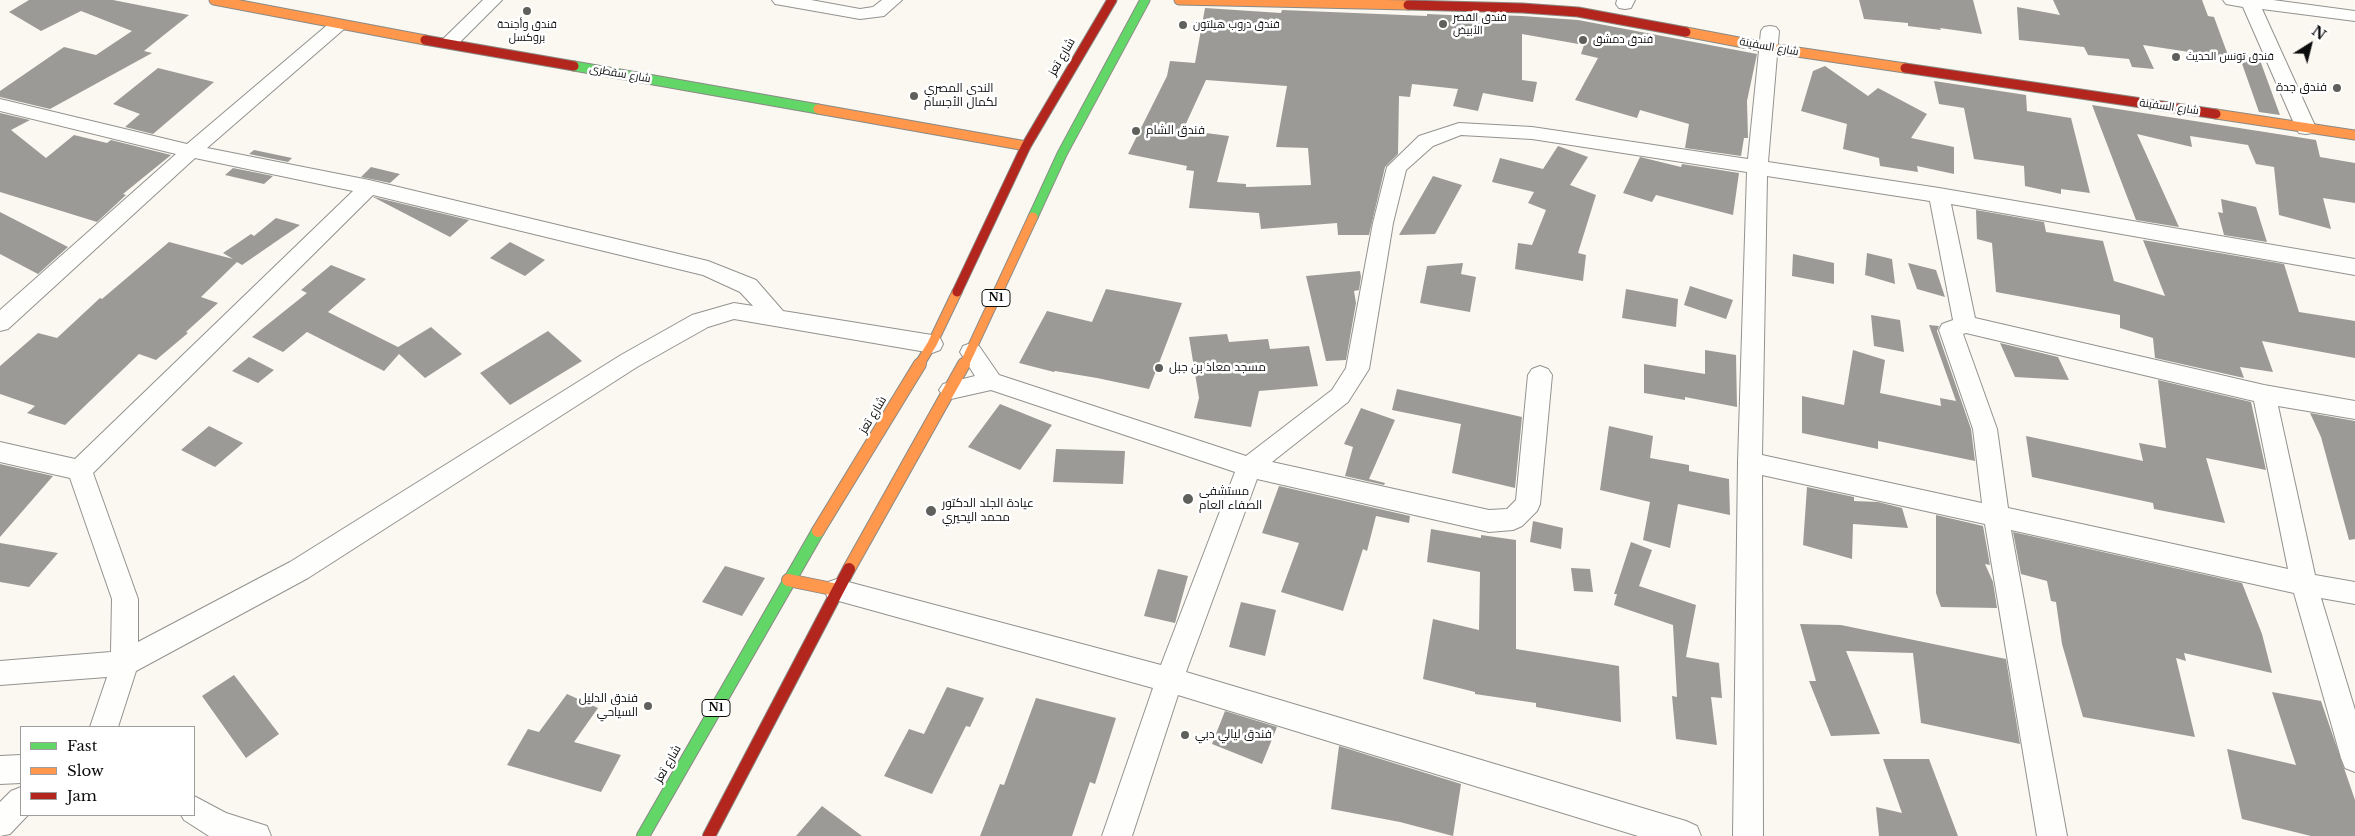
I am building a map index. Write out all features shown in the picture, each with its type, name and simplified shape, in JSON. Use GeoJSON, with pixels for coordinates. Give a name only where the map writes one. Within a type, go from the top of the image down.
{"type":"FeatureCollection","features":[{"type":"Feature","properties":{"kind":"main road","name":"شارع سقطرى"},"geometry":{"type":"LineString","coordinates":[[214,0],[338,25],[449,43],[1031,147]]}},
{"type":"Feature","properties":{"kind":"main road","name":"شارع تعز"},"geometry":{"type":"LineString","coordinates":[[643,836],[788,580],[932,344],[1031,147],[1112,0]]}},
{"type":"Feature","properties":{"kind":"main road","name":"N1"},"geometry":{"type":"LineString","coordinates":[[709,836],[837,590],[971,352],[1058,153],[1145,0]]}},
{"type":"Feature","properties":{"kind":"main road","name":"شارع السفينة"},"geometry":{"type":"LineString","coordinates":[[1180,0],[1522,8],[1578,12],[1770,35],[2300,115],[2355,136]]}},
{"type":"Feature","properties":{"kind":"main road"},"geometry":{"type":"LineString","coordinates":[[1578,0],[1578,12]]}},
{"type":"Feature","properties":{"kind":"main road"},"geometry":{"type":"LineString","coordinates":[[788,580],[837,590]]}},
{"type":"Feature","properties":{"kind":"street"},"geometry":{"type":"LineString","coordinates":[[449,43],[493,0]]}},
{"type":"Feature","properties":{"kind":"street"},"geometry":{"type":"LineString","coordinates":[[781,0],[860,14],[878,12],[893,0]]}},
{"type":"Feature","properties":{"kind":"street"},"geometry":{"type":"LineString","coordinates":[[2243,1],[2355,16]]}},
{"type":"Feature","properties":{"kind":"street"},"geometry":{"type":"LineString","coordinates":[[2243,1],[2300,115]]}},
{"type":"Feature","properties":{"kind":"street"},"geometry":{"type":"LineString","coordinates":[[0,323],[191,151],[338,25]]}},
{"type":"Feature","properties":{"kind":"street"},"geometry":{"type":"LineString","coordinates":[[1748,836],[1750,462],[1757,168],[1770,35]]}},
{"type":"Feature","properties":{"kind":"street"},"geometry":{"type":"LineString","coordinates":[[0,105],[191,151],[369,187],[708,269],[748,286],[776,318]]}},
{"type":"Feature","properties":{"kind":"street"},"geometry":{"type":"LineString","coordinates":[[1118,836],[1169,680],[1249,467],[1340,396],[1357,369],[1383,223],[1397,168],[1426,141],[1459,129],[1532,133],[1939,195],[2355,267]]}},
{"type":"Feature","properties":{"kind":"street"},"geometry":{"type":"LineString","coordinates":[[80,470],[369,187]]}},
{"type":"Feature","properties":{"kind":"street"},"geometry":{"type":"LineString","coordinates":[[1939,195],[1965,324]]}},
{"type":"Feature","properties":{"kind":"street"},"geometry":{"type":"LineString","coordinates":[[0,673],[125,663],[299,570],[629,361],[700,321],[734,311],[932,344]]}},
{"type":"Feature","properties":{"kind":"street"},"geometry":{"type":"LineString","coordinates":[[2052,836],[1996,515],[1986,429],[1950,330],[1965,324],[2264,394],[2355,410]]}},
{"type":"Feature","properties":{"kind":"street"},"geometry":{"type":"LineString","coordinates":[[971,352],[992,381]]}},
{"type":"Feature","properties":{"kind":"street"},"geometry":{"type":"LineString","coordinates":[[951,390],[992,381],[1249,467],[1489,521],[1513,519],[1528,504],[1540,375]]}},
{"type":"Feature","properties":{"kind":"street"},"geometry":{"type":"LineString","coordinates":[[2264,394],[2304,584],[2355,758]]}},
{"type":"Feature","properties":{"kind":"street"},"geometry":{"type":"LineString","coordinates":[[0,452],[80,470]]}},
{"type":"Feature","properties":{"kind":"street"},"geometry":{"type":"LineString","coordinates":[[1750,462],[2304,584],[2355,593]]}},
{"type":"Feature","properties":{"kind":"street"},"geometry":{"type":"LineString","coordinates":[[80,470],[125,600],[125,663],[104,726]]}},
{"type":"Feature","properties":{"kind":"street"},"geometry":{"type":"LineString","coordinates":[[837,590],[1169,680],[1686,836]]}},
{"type":"Feature","properties":{"kind":"street"},"geometry":{"type":"LineString","coordinates":[[0,770],[20,769]]}},
{"type":"Feature","properties":{"kind":"street"},"geometry":{"type":"LineString","coordinates":[[0,824],[20,802]]}},
{"type":"Feature","properties":{"kind":"street"},"geometry":{"type":"LineString","coordinates":[[195,811],[220,826],[256,836]]}},
{"type":"Feature","properties":{"kind":"building"},"geometry":{"type":"Polygon","coordinates":[[[29,0],[113,0],[189,15],[144,51],[152,53],[50,109],[0,97],[0,91],[64,47],[96,55],[132,31],[81,11],[41,31],[9,12],[29,0]]]}},
{"type":"Feature","properties":{"kind":"building"},"geometry":{"type":"Polygon","coordinates":[[[1859,0],[1973,0],[1982,34],[1908,26],[1908,23],[1864,19],[1859,0]]]}},
{"type":"Feature","properties":{"kind":"building"},"geometry":{"type":"Polygon","coordinates":[[[2053,0],[2202,0],[2208,16],[2214,17],[2229,58],[2143,45],[2154,69],[2132,67],[2129,59],[2088,55],[2084,47],[2019,40],[2017,7],[2060,15],[2053,0]]]}},
{"type":"Feature","properties":{"kind":"building"},"geometry":{"type":"Polygon","coordinates":[[[1205,8],[1281,13],[1282,10],[1427,16],[1427,14],[1494,17],[1494,15],[1578,20],[1757,54],[1747,101],[1748,138],[1744,138],[1741,156],[1685,148],[1689,124],[1640,110],[1637,118],[1575,100],[1598,58],[1581,54],[1584,45],[1522,34],[1522,80],[1537,82],[1533,102],[1483,93],[1478,111],[1453,106],[1458,89],[1412,84],[1410,97],[1399,96],[1398,154],[1385,167],[1369,235],[1338,235],[1337,223],[1261,229],[1259,213],[1189,208],[1194,171],[1186,170],[1187,166],[1128,154],[1167,76],[1170,61],[1195,63],[1205,8]],[[1206,80],[1183,130],[1229,136],[1217,182],[1246,184],[1246,187],[1311,185],[1308,148],[1276,147],[1287,86],[1206,80]]]}},
{"type":"Feature","properties":{"kind":"building"},"geometry":{"type":"Polygon","coordinates":[[[2257,52],[2280,115],[2259,112],[2240,58],[2257,52]]]}},
{"type":"Feature","properties":{"kind":"building"},"geometry":{"type":"Polygon","coordinates":[[[1825,66],[1868,96],[1878,88],[1927,114],[1911,138],[1954,147],[1954,174],[1917,166],[1918,172],[1880,166],[1879,158],[1843,149],[1847,124],[1801,111],[1813,71],[1825,66]]]}},
{"type":"Feature","properties":{"kind":"building"},"geometry":{"type":"Polygon","coordinates":[[[158,68],[214,82],[153,134],[125,127],[140,114],[113,104],[158,68]]]}},
{"type":"Feature","properties":{"kind":"building"},"geometry":{"type":"Polygon","coordinates":[[[1934,81],[2026,95],[2027,111],[2071,118],[2090,193],[2061,189],[2061,194],[2025,186],[2024,166],[1974,159],[1964,108],[1939,104],[1934,81]]]}},
{"type":"Feature","properties":{"kind":"building"},"geometry":{"type":"Polygon","coordinates":[[[2092,105],[2316,140],[2320,157],[2355,163],[2355,203],[2323,198],[2331,229],[2279,215],[2274,167],[2256,164],[2248,145],[2190,136],[2192,147],[2137,134],[2179,227],[2136,220],[2092,105]]]}},
{"type":"Feature","properties":{"kind":"building"},"geometry":{"type":"Polygon","coordinates":[[[0,113],[30,120],[11,130],[46,158],[74,135],[107,143],[111,140],[171,155],[123,194],[126,195],[97,222],[0,192],[0,113]]]}},
{"type":"Feature","properties":{"kind":"building"},"geometry":{"type":"Polygon","coordinates":[[[1558,146],[1588,157],[1570,185],[1596,195],[1578,253],[1586,255],[1583,281],[1515,269],[1518,243],[1532,245],[1546,210],[1528,203],[1534,192],[1492,182],[1500,158],[1543,169],[1558,146]]]}},
{"type":"Feature","properties":{"kind":"building"},"geometry":{"type":"Polygon","coordinates":[[[254,150],[292,158],[288,162],[249,154],[254,150]]]}},
{"type":"Feature","properties":{"kind":"building"},"geometry":{"type":"Polygon","coordinates":[[[1640,157],[1681,167],[1682,164],[1739,173],[1733,215],[1656,195],[1652,202],[1623,193],[1640,157]]]}},
{"type":"Feature","properties":{"kind":"building"},"geometry":{"type":"Polygon","coordinates":[[[371,167],[400,174],[390,183],[361,177],[371,167]]]}},
{"type":"Feature","properties":{"kind":"building"},"geometry":{"type":"Polygon","coordinates":[[[233,168],[273,176],[264,184],[225,175],[233,168]]]}},
{"type":"Feature","properties":{"kind":"building"},"geometry":{"type":"Polygon","coordinates":[[[1433,176],[1462,185],[1435,234],[1399,235],[1433,176]]]}},
{"type":"Feature","properties":{"kind":"building"},"geometry":{"type":"Polygon","coordinates":[[[374,197],[469,220],[450,237],[374,197]]]}},
{"type":"Feature","properties":{"kind":"building"},"geometry":{"type":"Polygon","coordinates":[[[2221,199],[2256,207],[2267,242],[2224,235],[2218,212],[2223,213],[2221,199]]]}},
{"type":"Feature","properties":{"kind":"building"},"geometry":{"type":"Polygon","coordinates":[[[1976,210],[2044,222],[2046,232],[2103,241],[2114,281],[2165,296],[2143,240],[2284,264],[2299,312],[2355,321],[2355,358],[2262,341],[2273,372],[2240,367],[2244,378],[2155,358],[2153,338],[2120,328],[2120,315],[1996,292],[1992,243],[1977,239],[1976,210]]]}},
{"type":"Feature","properties":{"kind":"building"},"geometry":{"type":"Polygon","coordinates":[[[0,212],[68,247],[38,274],[0,254],[0,212]]]}},
{"type":"Feature","properties":{"kind":"building"},"geometry":{"type":"Polygon","coordinates":[[[276,218],[300,225],[242,265],[237,262],[201,297],[218,303],[186,332],[188,333],[156,360],[139,354],[65,425],[27,413],[35,406],[0,394],[0,366],[38,333],[57,338],[100,298],[102,299],[169,242],[233,259],[223,253],[251,234],[254,236],[276,218]]]}},
{"type":"Feature","properties":{"kind":"building"},"geometry":{"type":"Polygon","coordinates":[[[510,242],[545,260],[525,276],[490,258],[510,242]]]}},
{"type":"Feature","properties":{"kind":"building"},"geometry":{"type":"Polygon","coordinates":[[[1867,253],[1892,259],[1895,284],[1865,275],[1867,253]]]}},
{"type":"Feature","properties":{"kind":"building"},"geometry":{"type":"Polygon","coordinates":[[[1793,254],[1834,263],[1834,284],[1792,276],[1793,254]]]}},
{"type":"Feature","properties":{"kind":"building"},"geometry":{"type":"Polygon","coordinates":[[[1463,263],[1461,274],[1476,277],[1470,312],[1420,303],[1427,266],[1463,263]]]}},
{"type":"Feature","properties":{"kind":"building"},"geometry":{"type":"Polygon","coordinates":[[[1908,263],[1936,270],[1945,297],[1917,289],[1908,263]]]}},
{"type":"Feature","properties":{"kind":"building"},"geometry":{"type":"Polygon","coordinates":[[[331,265],[366,279],[328,312],[398,347],[431,327],[462,354],[425,378],[399,354],[384,371],[307,332],[283,352],[252,337],[307,293],[301,290],[331,265]]]}},
{"type":"Feature","properties":{"kind":"building"},"geometry":{"type":"Polygon","coordinates":[[[1360,271],[1359,290],[1354,291],[1356,303],[1346,360],[1326,361],[1306,276],[1360,271]]]}},
{"type":"Feature","properties":{"kind":"building"},"geometry":{"type":"Polygon","coordinates":[[[1690,286],[1733,300],[1726,319],[1684,305],[1690,286]]]}},
{"type":"Feature","properties":{"kind":"building"},"geometry":{"type":"Polygon","coordinates":[[[1106,289],[1182,303],[1149,389],[1097,378],[1054,372],[1019,363],[1047,311],[1092,322],[1106,289]]]}},
{"type":"Feature","properties":{"kind":"building"},"geometry":{"type":"Polygon","coordinates":[[[1626,289],[1678,299],[1676,327],[1622,318],[1626,289]]]}},
{"type":"Feature","properties":{"kind":"building"},"geometry":{"type":"Polygon","coordinates":[[[1871,315],[1900,320],[1904,352],[1874,346],[1871,315]]]}},
{"type":"Feature","properties":{"kind":"building"},"geometry":{"type":"Polygon","coordinates":[[[1929,325],[1939,326],[1937,331],[1971,429],[1975,461],[1878,441],[1878,449],[1802,433],[1802,396],[1844,405],[1853,350],[1885,360],[1880,393],[1941,406],[1940,398],[1956,401],[1929,325]]]}},
{"type":"Feature","properties":{"kind":"building"},"geometry":{"type":"Polygon","coordinates":[[[548,331],[582,361],[510,405],[480,373],[548,331]]]}},
{"type":"Feature","properties":{"kind":"building"},"geometry":{"type":"Polygon","coordinates":[[[1227,334],[1229,342],[1268,339],[1270,349],[1309,346],[1318,386],[1259,391],[1251,427],[1194,418],[1199,398],[1189,337],[1227,334]]]}},
{"type":"Feature","properties":{"kind":"building"},"geometry":{"type":"Polygon","coordinates":[[[2000,343],[2058,357],[2069,380],[2015,377],[2000,343]]]}},
{"type":"Feature","properties":{"kind":"building"},"geometry":{"type":"Polygon","coordinates":[[[1705,350],[1736,355],[1737,407],[1685,397],[1685,400],[1644,393],[1644,364],[1705,374],[1705,350]]]}},
{"type":"Feature","properties":{"kind":"building"},"geometry":{"type":"Polygon","coordinates":[[[249,357],[274,370],[258,383],[232,371],[249,357]]]}},
{"type":"Feature","properties":{"kind":"building"},"geometry":{"type":"Polygon","coordinates":[[[2158,380],[2251,402],[2266,470],[2206,458],[2225,523],[2154,509],[2153,503],[2032,477],[2026,436],[2143,461],[2139,443],[2166,448],[2158,380]]]}},
{"type":"Feature","properties":{"kind":"building"},"geometry":{"type":"Polygon","coordinates":[[[1397,389],[1522,417],[1515,488],[1452,473],[1461,424],[1392,410],[1397,389]]]}},
{"type":"Feature","properties":{"kind":"building"},"geometry":{"type":"Polygon","coordinates":[[[1000,404],[1052,425],[1020,470],[968,447],[1000,404]]]}},
{"type":"Feature","properties":{"kind":"building"},"geometry":{"type":"Polygon","coordinates":[[[1361,408],[1395,420],[1369,479],[1385,483],[1384,485],[1345,476],[1353,447],[1344,444],[1361,408]]]}},
{"type":"Feature","properties":{"kind":"building"},"geometry":{"type":"Polygon","coordinates":[[[2310,413],[2355,421],[2355,539],[2349,540],[2321,437],[2310,413]]]}},
{"type":"Feature","properties":{"kind":"building"},"geometry":{"type":"Polygon","coordinates":[[[209,426],[243,443],[215,467],[181,450],[209,426]]]}},
{"type":"Feature","properties":{"kind":"building"},"geometry":{"type":"Polygon","coordinates":[[[1609,426],[1653,436],[1650,458],[1689,465],[1689,471],[1729,479],[1730,515],[1678,504],[1670,548],[1643,540],[1650,502],[1600,490],[1609,426]]]}},
{"type":"Feature","properties":{"kind":"building"},"geometry":{"type":"Polygon","coordinates":[[[1056,449],[1125,451],[1123,484],[1053,482],[1056,449]]]}},
{"type":"Feature","properties":{"kind":"building"},"geometry":{"type":"Polygon","coordinates":[[[0,464],[53,476],[0,537],[0,464]]]}},
{"type":"Feature","properties":{"kind":"building"},"geometry":{"type":"Polygon","coordinates":[[[1279,486],[1410,516],[1409,523],[1376,516],[1367,551],[1363,549],[1343,611],[1281,592],[1299,543],[1262,533],[1279,486]]]}},
{"type":"Feature","properties":{"kind":"building"},"geometry":{"type":"Polygon","coordinates":[[[1807,487],[1854,497],[1854,501],[1878,502],[1902,508],[1908,528],[1853,524],[1852,559],[1803,545],[1807,487]]]}},
{"type":"Feature","properties":{"kind":"building"},"geometry":{"type":"Polygon","coordinates":[[[1936,515],[1983,526],[1990,565],[1985,564],[1993,582],[1997,608],[1941,607],[1936,593],[1936,515]]]}},
{"type":"Feature","properties":{"kind":"building"},"geometry":{"type":"Polygon","coordinates":[[[1533,521],[1563,528],[1561,549],[1530,542],[1533,521]]]}},
{"type":"Feature","properties":{"kind":"building"},"geometry":{"type":"Polygon","coordinates":[[[1431,529],[1481,538],[1481,535],[1516,540],[1516,649],[1619,666],[1621,722],[1536,707],[1536,703],[1475,694],[1475,692],[1423,679],[1433,619],[1479,630],[1480,572],[1427,562],[1431,529]]]}},
{"type":"Feature","properties":{"kind":"building"},"geometry":{"type":"Polygon","coordinates":[[[2013,532],[2242,583],[2262,634],[2272,673],[2184,653],[2186,661],[2176,658],[2195,737],[2083,717],[2062,644],[2056,602],[2051,601],[2047,581],[2021,574],[2013,532]]]}},
{"type":"Feature","properties":{"kind":"building"},"geometry":{"type":"Polygon","coordinates":[[[1631,542],[1652,550],[1639,586],[1696,605],[1686,657],[1719,663],[1722,698],[1711,697],[1717,745],[1676,739],[1672,696],[1677,697],[1673,625],[1614,605],[1617,594],[1614,594],[1631,542]]]}},
{"type":"Feature","properties":{"kind":"building"},"geometry":{"type":"Polygon","coordinates":[[[0,543],[58,553],[29,587],[0,582],[0,543]]]}},
{"type":"Feature","properties":{"kind":"building"},"geometry":{"type":"Polygon","coordinates":[[[725,566],[765,578],[742,616],[702,602],[725,566]]]}},
{"type":"Feature","properties":{"kind":"building"},"geometry":{"type":"Polygon","coordinates":[[[1571,568],[1590,569],[1593,592],[1574,591],[1571,568]]]}},
{"type":"Feature","properties":{"kind":"building"},"geometry":{"type":"Polygon","coordinates":[[[1158,569],[1188,576],[1175,623],[1144,616],[1158,569]]]}},
{"type":"Feature","properties":{"kind":"building"},"geometry":{"type":"Polygon","coordinates":[[[1241,602],[1276,610],[1265,656],[1229,647],[1241,602]]]}},
{"type":"Feature","properties":{"kind":"building"},"geometry":{"type":"Polygon","coordinates":[[[1800,624],[1841,625],[2006,659],[2020,744],[1921,723],[1913,653],[1846,651],[1880,734],[1831,736],[1809,681],[1816,681],[1800,624]]]}},
{"type":"Feature","properties":{"kind":"building"},"geometry":{"type":"Polygon","coordinates":[[[234,675],[279,734],[246,758],[202,696],[234,675]]]}},
{"type":"Feature","properties":{"kind":"building"},"geometry":{"type":"Polygon","coordinates":[[[947,687],[984,698],[970,727],[966,726],[932,794],[884,776],[909,729],[924,734],[947,687]]]}},
{"type":"Feature","properties":{"kind":"building"},"geometry":{"type":"Polygon","coordinates":[[[2272,692],[2321,701],[2355,800],[2355,836],[2311,836],[2242,819],[2227,749],[2296,765],[2272,692]]]}},
{"type":"Feature","properties":{"kind":"building"},"geometry":{"type":"Polygon","coordinates":[[[567,694],[598,708],[574,742],[621,755],[601,792],[507,765],[528,729],[539,732],[567,694]]]}},
{"type":"Feature","properties":{"kind":"building"},"geometry":{"type":"Polygon","coordinates":[[[1036,698],[1116,718],[1095,784],[1090,782],[1072,836],[980,836],[1000,784],[1004,785],[1036,698]]]}},
{"type":"Feature","properties":{"kind":"building"},"geometry":{"type":"Polygon","coordinates":[[[1225,711],[1277,727],[1262,764],[1212,744],[1225,711]]]}},
{"type":"Feature","properties":{"kind":"building"},"geometry":{"type":"Polygon","coordinates":[[[1339,746],[1461,784],[1453,836],[1400,822],[1331,809],[1339,746]]]}},
{"type":"Feature","properties":{"kind":"building"},"geometry":{"type":"Polygon","coordinates":[[[1883,759],[1929,759],[1958,836],[1879,836],[1876,807],[1902,813],[1883,759]]]}},
{"type":"Feature","properties":{"kind":"building"},"geometry":{"type":"Polygon","coordinates":[[[822,806],[862,836],[796,836],[822,806]]]}},
{"type":"Feature","properties":{"kind":"traffic: fast"},"geometry":{"type":"LineString","coordinates":[[1033,217],[1062,154],[1145,0]]}},
{"type":"Feature","properties":{"kind":"traffic: fast"},"geometry":{"type":"LineString","coordinates":[[574,66],[818,109]]}},
{"type":"Feature","properties":{"kind":"traffic: fast"},"geometry":{"type":"LineString","coordinates":[[643,836],[818,531]]}},
{"type":"Feature","properties":{"kind":"traffic: slow"},"geometry":{"type":"LineString","coordinates":[[214,0],[425,40]]}},
{"type":"Feature","properties":{"kind":"traffic: slow"},"geometry":{"type":"LineString","coordinates":[[1179,0],[1408,5]]}},
{"type":"Feature","properties":{"kind":"traffic: slow"},"geometry":{"type":"LineString","coordinates":[[1686,32],[1770,48],[1905,68]]}},
{"type":"Feature","properties":{"kind":"traffic: slow"},"geometry":{"type":"LineString","coordinates":[[818,109],[1026,146]]}},
{"type":"Feature","properties":{"kind":"traffic: slow"},"geometry":{"type":"LineString","coordinates":[[2216,114],[2355,135]]}},
{"type":"Feature","properties":{"kind":"traffic: slow"},"geometry":{"type":"LineString","coordinates":[[849,569],[971,352],[1033,217]]}},
{"type":"Feature","properties":{"kind":"traffic: slow"},"geometry":{"type":"LineString","coordinates":[[818,531],[932,344],[957,292]]}},
{"type":"Feature","properties":{"kind":"traffic: slow"},"geometry":{"type":"LineString","coordinates":[[788,580],[837,590]]}},
{"type":"Feature","properties":{"kind":"traffic: jam"},"geometry":{"type":"LineString","coordinates":[[957,292],[1026,146],[1112,0]]}},
{"type":"Feature","properties":{"kind":"traffic: jam"},"geometry":{"type":"LineString","coordinates":[[1408,5],[1522,8],[1578,12],[1686,32]]}},
{"type":"Feature","properties":{"kind":"traffic: jam"},"geometry":{"type":"LineString","coordinates":[[425,40],[574,66]]}},
{"type":"Feature","properties":{"kind":"traffic: jam"},"geometry":{"type":"LineString","coordinates":[[1905,68],[2216,114]]}},
{"type":"Feature","properties":{"kind":"traffic: jam"},"geometry":{"type":"LineString","coordinates":[[709,836],[849,569]]}},
{"type":"Feature","properties":{"kind":"place","name":"فندق وأجنحة بروكسل"},"geometry":{"type":"Point","coordinates":[527,11]}},
{"type":"Feature","properties":{"kind":"place","name":"فندق القصر الأبيض"},"geometry":{"type":"Point","coordinates":[1443,24]}},
{"type":"Feature","properties":{"kind":"place","name":"فندق دروب هيلتون"},"geometry":{"type":"Point","coordinates":[1183,25]}},
{"type":"Feature","properties":{"kind":"place","name":"فندق دمشق"},"geometry":{"type":"Point","coordinates":[1583,40]}},
{"type":"Feature","properties":{"kind":"place","name":"فندق تونس الحديث"},"geometry":{"type":"Point","coordinates":[2176,57]}},
{"type":"Feature","properties":{"kind":"place","name":"فندق جدة"},"geometry":{"type":"Point","coordinates":[2337,88]}},
{"type":"Feature","properties":{"kind":"place","name":"الندي المصري لكمال الأجسام"},"geometry":{"type":"Point","coordinates":[914,96]}},
{"type":"Feature","properties":{"kind":"place","name":"فندق الشام"},"geometry":{"type":"Point","coordinates":[1136,131]}},
{"type":"Feature","properties":{"kind":"place","name":"مسجد معاذ بن جبل"},"geometry":{"type":"Point","coordinates":[1159,368]}},
{"type":"Feature","properties":{"kind":"place","name":"مستشفى الصفاء العام"},"geometry":{"type":"Point","coordinates":[1188,499]}},
{"type":"Feature","properties":{"kind":"place","name":"عيادة الجلد الدكتور محمد اليحيري"},"geometry":{"type":"Point","coordinates":[931,511]}},
{"type":"Feature","properties":{"kind":"place","name":"فندق الدليل السياحي"},"geometry":{"type":"Point","coordinates":[648,706]}},
{"type":"Feature","properties":{"kind":"place","name":"فندق ليالي دبي"},"geometry":{"type":"Point","coordinates":[1185,735]}}]}
